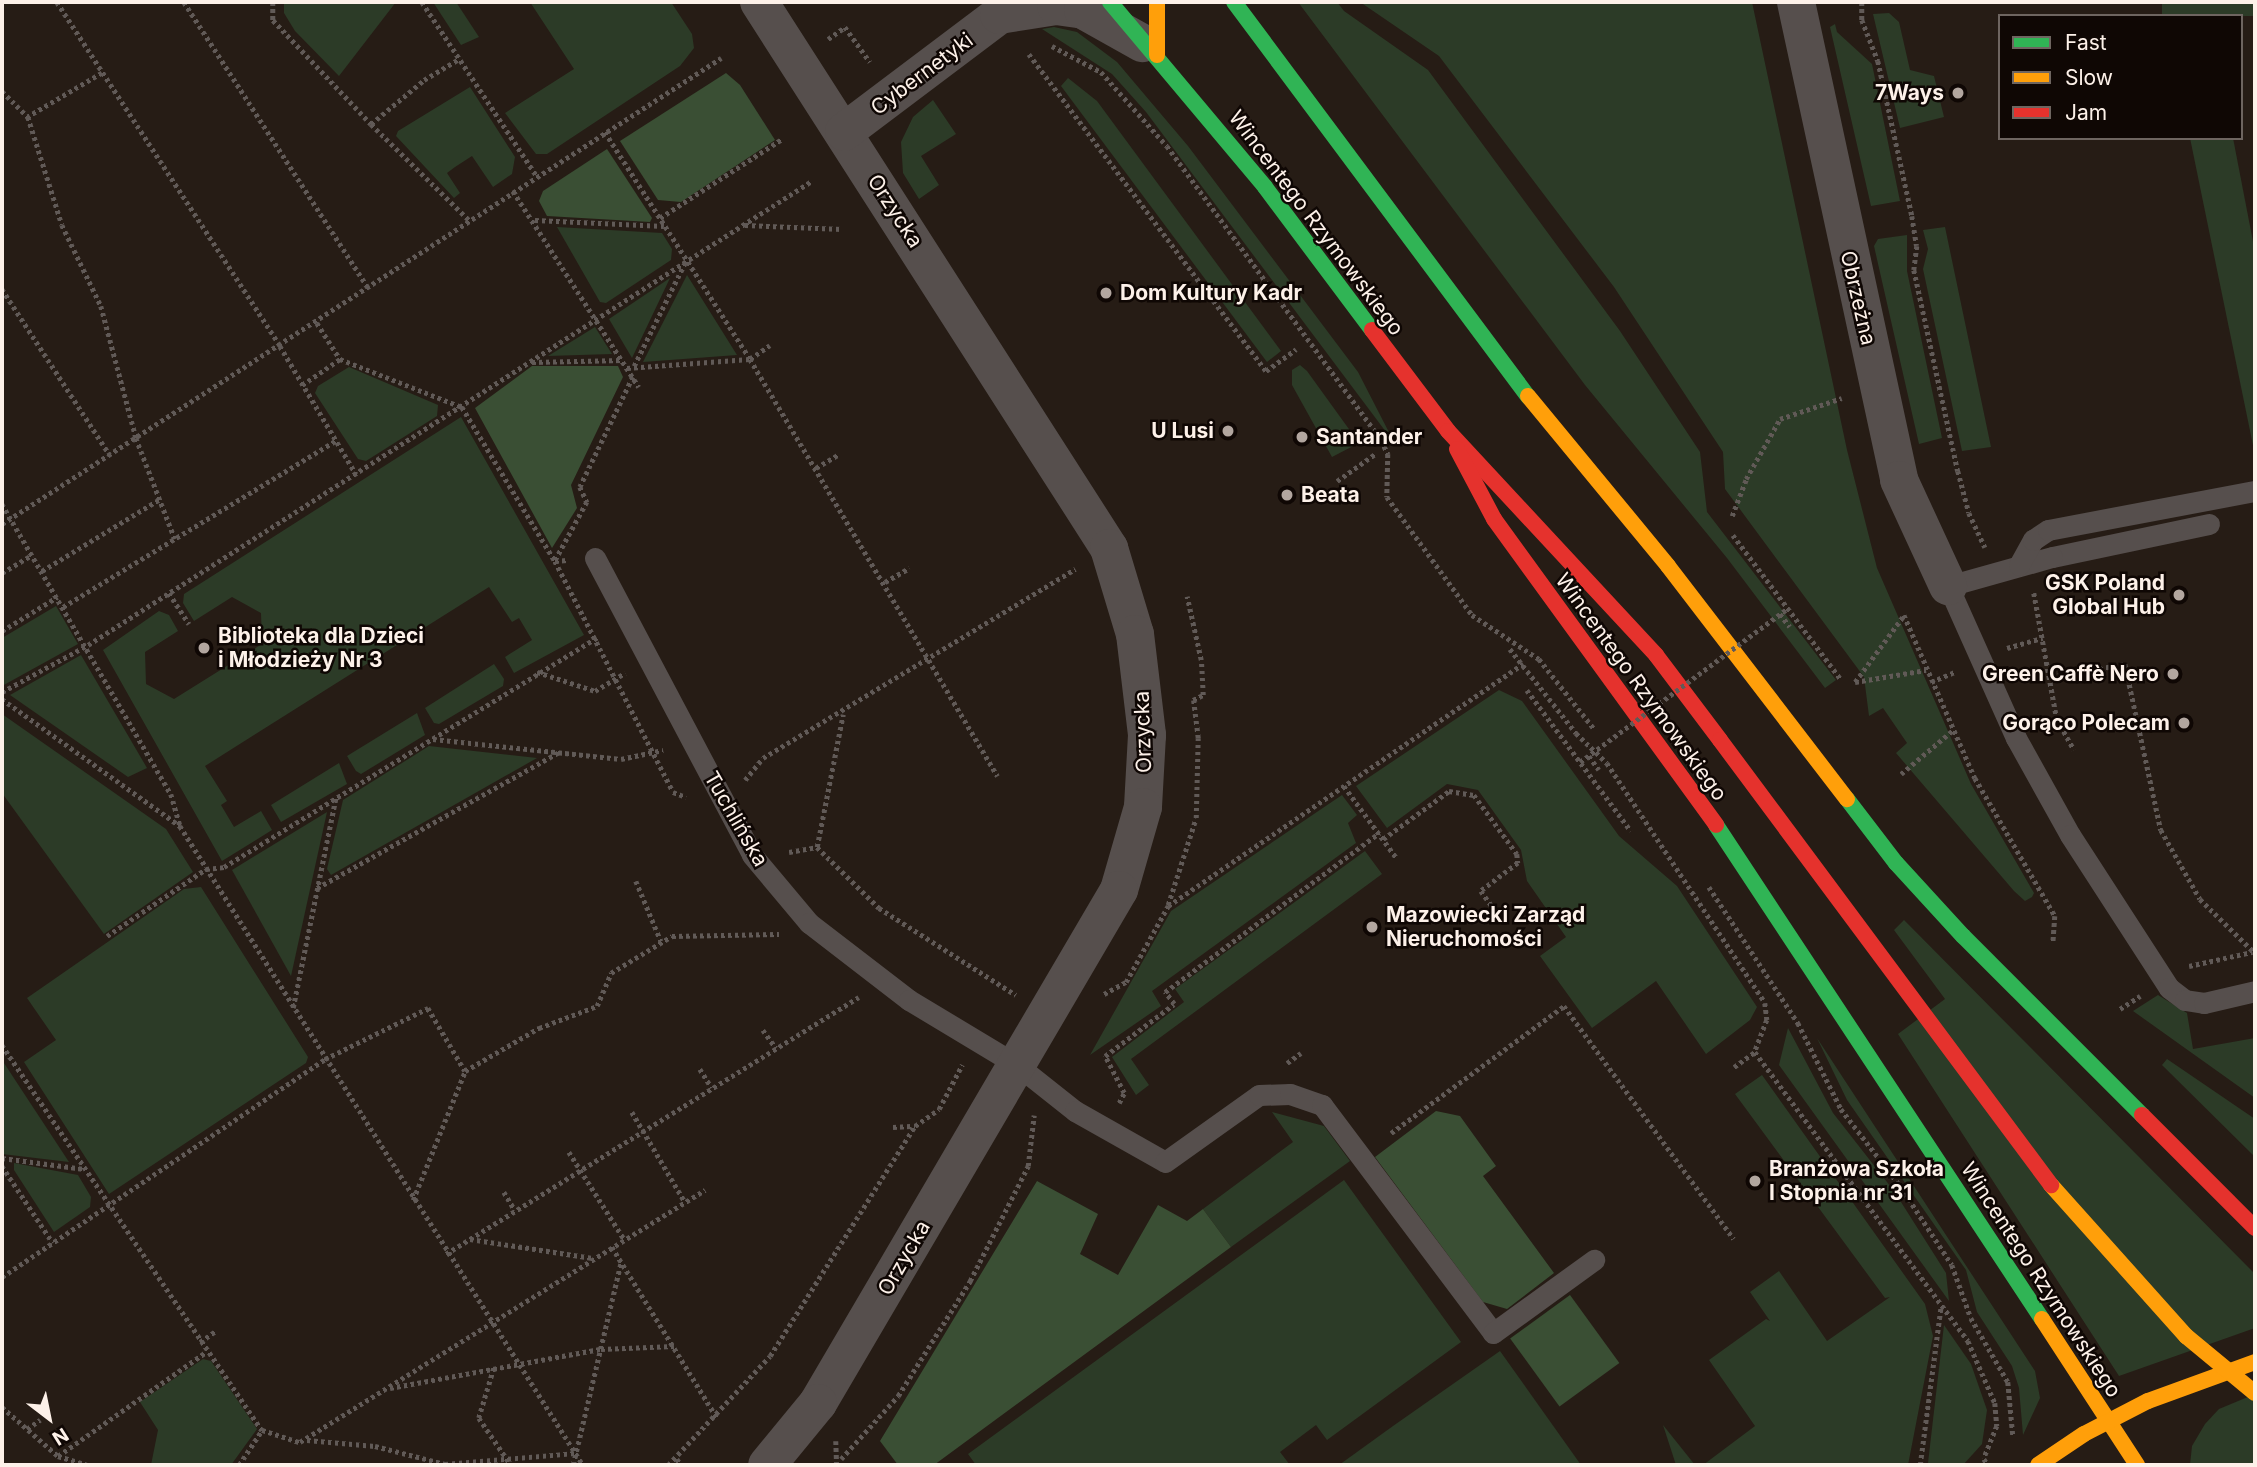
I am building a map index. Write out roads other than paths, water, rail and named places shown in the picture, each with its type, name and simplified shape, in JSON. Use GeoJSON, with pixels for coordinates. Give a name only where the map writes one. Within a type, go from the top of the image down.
{"type":"FeatureCollection","features":[{"type":"Feature","properties":{"kind":"main road","name":"Wincentego Rzymowskiego"},"geometry":{"type":"LineString","coordinates":[[1110,2],[1265,187],[1448,431],[1494,520],[1751,874],[2137,1465]]}},
{"type":"Feature","properties":{"kind":"main road"},"geometry":{"type":"LineString","coordinates":[[1157,2],[1157,55]]}},
{"type":"Feature","properties":{"kind":"main road"},"geometry":{"type":"LineString","coordinates":[[1236,2],[1484,342],[1668,566],[1896,863],[1963,936],[2255,1228]]}},
{"type":"Feature","properties":{"kind":"main road"},"geometry":{"type":"LineString","coordinates":[[1448,431],[1656,655],[2027,1156],[2095,1239],[2186,1336],[2255,1393]]}},
{"type":"Feature","properties":{"kind":"main road"},"geometry":{"type":"LineString","coordinates":[[2038,1465],[2108,1421],[2171,1391],[2255,1362]]}},
{"type":"Feature","properties":{"kind":"street","name":"Orzycka"},"geometry":{"type":"LineString","coordinates":[[759,2],[1109,548],[1135,634],[1147,735],[1143,807],[1119,890],[818,1403],[767,1465]]}},
{"type":"Feature","properties":{"kind":"street","name":"Obrzeżna"},"geometry":{"type":"LineString","coordinates":[[1796,2],[1899,480],[1948,586]]}},
{"type":"Feature","properties":{"kind":"street","name":"Cybernetyki"},"geometry":{"type":"LineString","coordinates":[[844,132],[1000,8],[1056,6],[1083,10],[1130,34],[1157,55]]}},
{"type":"Feature","properties":{"kind":"lane"},"geometry":{"type":"LineString","coordinates":[[2019,565],[2033,540],[2048,530],[2255,491]]}},
{"type":"Feature","properties":{"kind":"lane"},"geometry":{"type":"LineString","coordinates":[[2209,524],[2019,565],[1948,586],[2016,738],[2070,835],[2169,988],[2185,1000],[2204,1003],[2255,991]]}},
{"type":"Feature","properties":{"kind":"lane","name":"Tuchlińska"},"geometry":{"type":"LineString","coordinates":[[595,558],[752,855],[809,923],[883,981],[1017,1065],[1049,1092],[1165,1162],[1259,1095],[1290,1094],[1322,1105],[1493,1333],[1594,1260]]}},
{"type":"Feature","properties":{"kind":"place","name":"7Ways"},"geometry":{"type":"Point","coordinates":[1958,93]}},
{"type":"Feature","properties":{"kind":"place","name":"Dom Kultury Kadr"},"geometry":{"type":"Point","coordinates":[1106,293]}},
{"type":"Feature","properties":{"kind":"place","name":"U Lusi"},"geometry":{"type":"Point","coordinates":[1228,431]}},
{"type":"Feature","properties":{"kind":"place","name":"Santander"},"geometry":{"type":"Point","coordinates":[1302,437]}},
{"type":"Feature","properties":{"kind":"place","name":"Beata"},"geometry":{"type":"Point","coordinates":[1287,495]}},
{"type":"Feature","properties":{"kind":"place","name":"GSK Poland Global Hub"},"geometry":{"type":"Point","coordinates":[2179,595]}},
{"type":"Feature","properties":{"kind":"place","name":"Biblioteka dla Dzieci i Młodzieży Nr 3"},"geometry":{"type":"Point","coordinates":[204,648]}},
{"type":"Feature","properties":{"kind":"place","name":"Green Caffè Nero"},"geometry":{"type":"Point","coordinates":[2173,674]}},
{"type":"Feature","properties":{"kind":"place","name":"Gorąco Polecam"},"geometry":{"type":"Point","coordinates":[2184,723]}},
{"type":"Feature","properties":{"kind":"place","name":"Mazowiecki Zarząd Nieruchomości"},"geometry":{"type":"Point","coordinates":[1372,927]}},
{"type":"Feature","properties":{"kind":"place","name":"Branżowa Szkoła I Stopnia nr 31"},"geometry":{"type":"Point","coordinates":[1755,1181]}}]}
